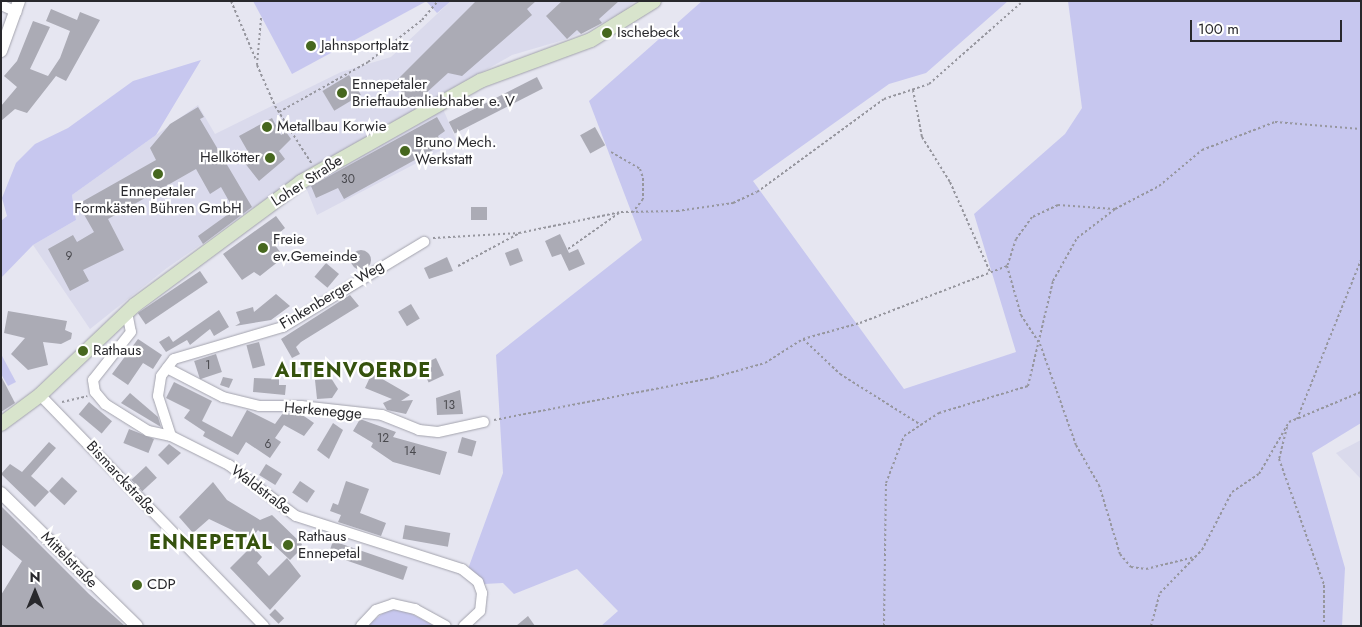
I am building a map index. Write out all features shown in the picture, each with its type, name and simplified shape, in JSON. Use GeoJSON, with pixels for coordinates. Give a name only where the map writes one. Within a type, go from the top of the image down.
{"type":"FeatureCollection","features":[{"type":"Feature","properties":{"kind":"main road","name":"Loher Straße"},"geometry":{"type":"LineString","coordinates":[[1,424],[40,395],[127,312],[317,172],[480,81],[591,40],[654,1]]}},
{"type":"Feature","properties":{"kind":"street"},"geometry":{"type":"LineString","coordinates":[[1,5],[18,7],[1,51]]}},
{"type":"Feature","properties":{"kind":"street","name":"Finkenberger Weg"},"geometry":{"type":"LineString","coordinates":[[167,368],[183,354],[283,327],[424,242]]}},
{"type":"Feature","properties":{"kind":"street"},"geometry":{"type":"LineString","coordinates":[[96,394],[95,373],[131,332],[127,312]]}},
{"type":"Feature","properties":{"kind":"street"},"geometry":{"type":"LineString","coordinates":[[167,368],[158,396],[171,436]]}},
{"type":"Feature","properties":{"kind":"street","name":"Herkenegge"},"geometry":{"type":"LineString","coordinates":[[167,368],[223,396],[259,406],[301,406],[382,415],[418,430],[438,432],[484,422]]}},
{"type":"Feature","properties":{"kind":"street","name":"Waldstraße"},"geometry":{"type":"LineString","coordinates":[[96,394],[123,419],[171,436],[229,465],[296,516],[462,569],[478,582],[482,593],[480,611],[464,626]]}},
{"type":"Feature","properties":{"kind":"street","name":"Bismarckstraße"},"geometry":{"type":"LineString","coordinates":[[40,395],[264,626]]}},
{"type":"Feature","properties":{"kind":"street","name":"Mittelstraße"},"geometry":{"type":"LineString","coordinates":[[1,493],[137,626]]}},
{"type":"Feature","properties":{"kind":"street"},"geometry":{"type":"LineString","coordinates":[[361,626],[376,610],[393,604],[415,609],[446,626]]}},
{"type":"Feature","properties":{"kind":"path"},"geometry":{"type":"LineString","coordinates":[[232,1],[257,65],[279,112],[317,172]]}},
{"type":"Feature","properties":{"kind":"path"},"geometry":{"type":"LineString","coordinates":[[279,112],[368,62],[422,20],[438,1]]}},
{"type":"Feature","properties":{"kind":"path"},"geometry":{"type":"LineString","coordinates":[[424,242],[443,235],[520,233],[621,212],[724,204],[757,192],[884,99],[929,84],[1023,1]]}},
{"type":"Feature","properties":{"kind":"path"},"geometry":{"type":"LineString","coordinates":[[257,65],[262,18]]}},
{"type":"Feature","properties":{"kind":"path"},"geometry":{"type":"LineString","coordinates":[[913,90],[922,137],[950,182],[990,272]]}},
{"type":"Feature","properties":{"kind":"path"},"geometry":{"type":"LineString","coordinates":[[884,626],[886,483],[904,436],[939,413],[1028,386],[1040,344],[1053,281],[1077,238],[1115,209],[1159,186],[1202,150],[1275,122],[1361,130]]}},
{"type":"Feature","properties":{"kind":"path"},"geometry":{"type":"LineString","coordinates":[[611,152],[640,169],[644,178],[643,199],[634,212]]}},
{"type":"Feature","properties":{"kind":"path"},"geometry":{"type":"LineString","coordinates":[[1115,209],[1058,205],[1032,217],[1016,238],[1007,266],[1021,315],[1040,344],[1076,445],[1099,485],[1120,554],[1131,566],[1146,569],[1195,557]]}},
{"type":"Feature","properties":{"kind":"path"},"geometry":{"type":"LineString","coordinates":[[568,249],[621,212]]}},
{"type":"Feature","properties":{"kind":"path"},"geometry":{"type":"LineString","coordinates":[[458,266],[520,233]]}},
{"type":"Feature","properties":{"kind":"path"},"geometry":{"type":"LineString","coordinates":[[1297,419],[1361,260]]}},
{"type":"Feature","properties":{"kind":"path"},"geometry":{"type":"LineString","coordinates":[[484,422],[712,378],[765,363],[803,339],[860,324],[1007,266]]}},
{"type":"Feature","properties":{"kind":"path"},"geometry":{"type":"LineString","coordinates":[[803,339],[840,374],[921,425]]}},
{"type":"Feature","properties":{"kind":"path"},"geometry":{"type":"LineString","coordinates":[[1151,626],[1160,593],[1195,557],[1232,492],[1259,474],[1289,422],[1361,392]]}},
{"type":"Feature","properties":{"kind":"path"},"geometry":{"type":"LineString","coordinates":[[50,405],[96,394]]}},
{"type":"Feature","properties":{"kind":"path"},"geometry":{"type":"LineString","coordinates":[[1289,422],[1279,459],[1324,585],[1324,626]]}},
{"type":"Feature","properties":{"kind":"shaded area","name":"Jahnsportplatz"},"geometry":{"type":"Polygon","coordinates":[[[253,1],[425,1],[425,2],[292,74],[253,1]]]}},
{"type":"Feature","properties":{"kind":"shaded area"},"geometry":{"type":"Polygon","coordinates":[[[426,1],[451,1],[437,13],[426,1]]]}},
{"type":"Feature","properties":{"kind":"shaded area"},"geometry":{"type":"Polygon","coordinates":[[[451,1],[635,1],[621,14],[567,39],[512,55],[438,97],[457,142],[317,215],[301,175],[167,268],[90,329],[33,245],[76,220],[72,195],[198,105],[215,134],[341,72],[391,57],[451,1]]]}},
{"type":"Feature","properties":{"kind":"shaded area"},"geometry":{"type":"Polygon","coordinates":[[[702,1],[1008,1],[926,73],[889,84],[753,181],[904,389],[1016,352],[974,214],[1065,134],[1082,108],[1068,1],[1361,1],[1361,423],[1312,453],[1345,568],[1342,626],[601,626],[618,611],[577,569],[514,594],[503,583],[484,584],[468,569],[503,473],[496,355],[642,240],[589,101],[702,1]]]}},
{"type":"Feature","properties":{"kind":"shaded area"},"geometry":{"type":"Polygon","coordinates":[[[201,60],[156,135],[72,195],[76,220],[33,245],[1,278],[1,221],[7,216],[2,198],[16,163],[35,144],[68,128],[133,81],[201,60]]]}},
{"type":"Feature","properties":{"kind":"shaded area"},"geometry":{"type":"Polygon","coordinates":[[[1,354],[16,382],[8,386],[1,374],[1,354]]]}},
{"type":"Feature","properties":{"kind":"shaded area"},"geometry":{"type":"Polygon","coordinates":[[[1361,440],[1361,479],[1336,453],[1361,440]]]}},
{"type":"Feature","properties":{"kind":"shaded area"},"geometry":{"type":"Polygon","coordinates":[[[388,609],[404,610],[435,626],[367,626],[388,609]]]}},
{"type":"Feature","properties":{"kind":"building"},"geometry":{"type":"Polygon","coordinates":[[[476,1],[536,1],[527,9],[532,15],[462,76],[448,73],[413,105],[394,83],[476,1]]]}},
{"type":"Feature","properties":{"kind":"building"},"geometry":{"type":"Polygon","coordinates":[[[562,1],[619,1],[599,19],[602,23],[581,34],[577,30],[567,39],[546,16],[562,1]]]}},
{"type":"Feature","properties":{"kind":"building"},"geometry":{"type":"Polygon","coordinates":[[[51,9],[77,20],[80,12],[100,20],[66,81],[56,76],[27,113],[15,109],[1,121],[1,106],[17,87],[4,76],[17,61],[33,21],[50,27],[30,69],[48,76],[60,58],[70,31],[46,21],[51,9]]]}},
{"type":"Feature","properties":{"kind":"building","name":"Ennepetaler Brieftaubenliebhaber e. V"},"geometry":{"type":"Polygon","coordinates":[[[349,75],[361,95],[334,111],[322,91],[349,75]]]}},
{"type":"Feature","properties":{"kind":"building"},"geometry":{"type":"Polygon","coordinates":[[[537,77],[543,89],[455,134],[449,122],[537,77]]]}},
{"type":"Feature","properties":{"kind":"building"},"geometry":{"type":"Polygon","coordinates":[[[198,107],[204,117],[200,119],[252,207],[203,244],[198,236],[234,210],[221,187],[210,194],[196,169],[108,219],[124,250],[83,270],[89,281],[70,291],[48,249],[73,235],[77,242],[94,232],[78,204],[156,160],[150,148],[170,124],[198,107]]]}},
{"type":"Feature","properties":{"kind":"building"},"geometry":{"type":"Polygon","coordinates":[[[437,117],[445,131],[438,136],[442,145],[344,199],[338,188],[316,198],[311,186],[437,117]]]}},
{"type":"Feature","properties":{"kind":"building"},"geometry":{"type":"Polygon","coordinates":[[[272,118],[281,135],[286,132],[291,139],[279,151],[285,159],[259,181],[244,162],[251,157],[239,136],[272,118]]]}},
{"type":"Feature","properties":{"kind":"building"},"geometry":{"type":"Polygon","coordinates":[[[595,127],[605,145],[590,154],[580,135],[595,127]]]}},
{"type":"Feature","properties":{"kind":"building"},"geometry":{"type":"Polygon","coordinates":[[[471,207],[487,207],[487,220],[471,220],[471,207]]]}},
{"type":"Feature","properties":{"kind":"building","name":"Freie ev.Gemeinde"},"geometry":{"type":"Polygon","coordinates":[[[276,216],[285,228],[271,240],[284,257],[260,276],[254,272],[242,280],[223,254],[276,216]]]}},
{"type":"Feature","properties":{"kind":"building"},"geometry":{"type":"Polygon","coordinates":[[[560,234],[569,253],[578,249],[585,264],[569,271],[561,254],[552,257],[545,241],[560,234]]]}},
{"type":"Feature","properties":{"kind":"building"},"geometry":{"type":"Polygon","coordinates":[[[518,248],[523,261],[510,266],[505,253],[518,248]]]}},
{"type":"Feature","properties":{"kind":"building"},"geometry":{"type":"Polygon","coordinates":[[[361,250],[368,253],[371,260],[368,267],[361,270],[354,267],[351,260],[354,253],[361,250]]]}},
{"type":"Feature","properties":{"kind":"building"},"geometry":{"type":"Polygon","coordinates":[[[447,257],[453,271],[429,279],[424,268],[447,257]]]}},
{"type":"Feature","properties":{"kind":"building"},"geometry":{"type":"Polygon","coordinates":[[[326,263],[339,274],[327,288],[314,277],[326,263]]]}},
{"type":"Feature","properties":{"kind":"building"},"geometry":{"type":"Polygon","coordinates":[[[200,271],[208,283],[146,325],[138,313],[200,271]]]}},
{"type":"Feature","properties":{"kind":"building"},"geometry":{"type":"Polygon","coordinates":[[[276,294],[290,306],[271,320],[235,326],[240,323],[236,312],[253,307],[254,312],[276,294]]]}},
{"type":"Feature","properties":{"kind":"building"},"geometry":{"type":"Polygon","coordinates":[[[350,295],[359,306],[301,342],[296,347],[300,354],[292,358],[281,339],[350,295]]]}},
{"type":"Feature","properties":{"kind":"building"},"geometry":{"type":"Polygon","coordinates":[[[411,304],[420,319],[407,326],[398,312],[411,304]]]}},
{"type":"Feature","properties":{"kind":"building"},"geometry":{"type":"Polygon","coordinates":[[[219,310],[229,327],[214,336],[210,329],[190,345],[187,340],[166,352],[159,342],[169,336],[173,342],[219,310]]]}},
{"type":"Feature","properties":{"kind":"building"},"geometry":{"type":"Polygon","coordinates":[[[8,311],[67,321],[65,330],[72,333],[71,339],[61,344],[43,342],[48,365],[28,370],[11,354],[25,338],[4,333],[8,311]]]}},
{"type":"Feature","properties":{"kind":"building"},"geometry":{"type":"Polygon","coordinates":[[[138,339],[162,355],[153,369],[143,363],[128,385],[112,374],[138,339]]]}},
{"type":"Feature","properties":{"kind":"building"},"geometry":{"type":"Polygon","coordinates":[[[259,342],[265,365],[253,369],[246,345],[259,342]]]}},
{"type":"Feature","properties":{"kind":"building"},"geometry":{"type":"Polygon","coordinates":[[[216,354],[222,372],[200,379],[194,361],[216,354]]]}},
{"type":"Feature","properties":{"kind":"building"},"geometry":{"type":"Polygon","coordinates":[[[436,358],[444,375],[429,382],[421,365],[436,358]]]}},
{"type":"Feature","properties":{"kind":"building"},"geometry":{"type":"Polygon","coordinates":[[[372,373],[410,395],[401,401],[413,400],[406,414],[387,410],[383,403],[392,399],[365,388],[372,373]]]}},
{"type":"Feature","properties":{"kind":"building"},"geometry":{"type":"Polygon","coordinates":[[[1,376],[15,403],[1,412],[1,376]]]}},
{"type":"Feature","properties":{"kind":"building"},"geometry":{"type":"Polygon","coordinates":[[[223,377],[233,379],[229,388],[220,385],[223,377]]]}},
{"type":"Feature","properties":{"kind":"building"},"geometry":{"type":"Polygon","coordinates":[[[254,378],[279,379],[279,385],[286,385],[285,395],[253,392],[254,378]]]}},
{"type":"Feature","properties":{"kind":"building"},"geometry":{"type":"Polygon","coordinates":[[[331,378],[338,389],[332,398],[317,399],[315,380],[331,378]]]}},
{"type":"Feature","properties":{"kind":"building"},"geometry":{"type":"Polygon","coordinates":[[[174,382],[212,401],[202,421],[232,437],[247,410],[275,424],[283,413],[301,414],[314,423],[304,436],[284,425],[275,438],[281,442],[270,458],[246,442],[238,455],[203,436],[205,432],[184,418],[190,410],[166,398],[174,382]]]}},
{"type":"Feature","properties":{"kind":"building"},"geometry":{"type":"Polygon","coordinates":[[[460,390],[463,414],[437,415],[436,398],[460,390]]]}},
{"type":"Feature","properties":{"kind":"building"},"geometry":{"type":"Polygon","coordinates":[[[130,393],[158,417],[161,427],[121,403],[130,393]]]}},
{"type":"Feature","properties":{"kind":"building"},"geometry":{"type":"Polygon","coordinates":[[[89,402],[112,421],[102,434],[79,414],[89,402]]]}},
{"type":"Feature","properties":{"kind":"building"},"geometry":{"type":"Polygon","coordinates":[[[360,419],[396,432],[393,437],[447,452],[440,475],[393,462],[371,447],[373,443],[353,431],[360,419]]]}},
{"type":"Feature","properties":{"kind":"building"},"geometry":{"type":"Polygon","coordinates":[[[333,423],[343,430],[329,459],[317,450],[333,423]]]}},
{"type":"Feature","properties":{"kind":"building"},"geometry":{"type":"Polygon","coordinates":[[[129,429],[154,439],[148,453],[123,443],[129,429]]]}},
{"type":"Feature","properties":{"kind":"building"},"geometry":{"type":"Polygon","coordinates":[[[462,437],[476,441],[472,457],[458,452],[462,437]]]}},
{"type":"Feature","properties":{"kind":"building"},"geometry":{"type":"Polygon","coordinates":[[[49,442],[56,448],[31,476],[49,492],[35,507],[1,474],[10,464],[22,472],[49,442]]]}},
{"type":"Feature","properties":{"kind":"building"},"geometry":{"type":"Polygon","coordinates":[[[169,444],[181,453],[168,465],[158,455],[169,444]]]}},
{"type":"Feature","properties":{"kind":"building"},"geometry":{"type":"Polygon","coordinates":[[[266,464],[282,474],[275,485],[259,475],[266,464]]]}},
{"type":"Feature","properties":{"kind":"building"},"geometry":{"type":"Polygon","coordinates":[[[146,466],[157,478],[142,491],[131,480],[146,466]]]}},
{"type":"Feature","properties":{"kind":"building"},"geometry":{"type":"Polygon","coordinates":[[[62,477],[77,491],[64,505],[49,491],[62,477]]]}},
{"type":"Feature","properties":{"kind":"building"},"geometry":{"type":"Polygon","coordinates":[[[300,481],[315,491],[307,503],[292,493],[300,481]]]}},
{"type":"Feature","properties":{"kind":"building"},"geometry":{"type":"Polygon","coordinates":[[[346,481],[369,489],[360,513],[386,523],[381,536],[338,522],[341,515],[330,511],[333,503],[338,505],[346,481]]]}},
{"type":"Feature","properties":{"kind":"building"},"geometry":{"type":"Polygon","coordinates":[[[213,482],[227,500],[260,520],[272,515],[302,544],[299,551],[290,560],[258,530],[251,539],[209,519],[193,533],[179,517],[213,482]]]}},
{"type":"Feature","properties":{"kind":"building"},"geometry":{"type":"Polygon","coordinates":[[[1,506],[89,594],[125,626],[1,626],[1,595],[22,561],[1,544],[1,506]]]}},
{"type":"Feature","properties":{"kind":"building"},"geometry":{"type":"Polygon","coordinates":[[[405,525],[450,533],[448,547],[403,539],[405,525]]]}},
{"type":"Feature","properties":{"kind":"building"},"geometry":{"type":"Polygon","coordinates":[[[333,541],[408,567],[403,580],[328,554],[333,541]]]}},
{"type":"Feature","properties":{"kind":"building"},"geometry":{"type":"Polygon","coordinates":[[[252,546],[262,557],[257,563],[269,576],[287,558],[301,576],[270,610],[230,568],[252,546]]]}},
{"type":"Feature","properties":{"kind":"building"},"geometry":{"type":"Polygon","coordinates":[[[275,609],[284,618],[279,624],[269,615],[275,609]]]}},
{"type":"Feature","properties":{"kind":"building"},"geometry":{"type":"Polygon","coordinates":[[[528,616],[535,626],[516,626],[528,616]]]}},
{"type":"Feature","properties":{"kind":"place","name":"Ischebeck"},"geometry":{"type":"Point","coordinates":[607,33]}},
{"type":"Feature","properties":{"kind":"place","name":"Jahnsportplatz"},"geometry":{"type":"Point","coordinates":[311,46]}},
{"type":"Feature","properties":{"kind":"place","name":"Ennepetaler Brieftaubenliebhaber e. V"},"geometry":{"type":"Point","coordinates":[342,93]}},
{"type":"Feature","properties":{"kind":"place","name":"Metallbau Korwie"},"geometry":{"type":"Point","coordinates":[267,127]}},
{"type":"Feature","properties":{"kind":"place","name":"Bruno Mech. Werkstatt"},"geometry":{"type":"Point","coordinates":[405,151]}},
{"type":"Feature","properties":{"kind":"place","name":"Hellkötter"},"geometry":{"type":"Point","coordinates":[270,158]}},
{"type":"Feature","properties":{"kind":"place","name":"Ennepetaler Formkästen Bühren GmbH"},"geometry":{"type":"Point","coordinates":[158,174]}},
{"type":"Feature","properties":{"kind":"place","name":"Freie ev.Gemeinde"},"geometry":{"type":"Point","coordinates":[263,248]}},
{"type":"Feature","properties":{"kind":"place","name":"Rathaus"},"geometry":{"type":"Point","coordinates":[83,351]}},
{"type":"Feature","properties":{"kind":"place","name":"Rathaus Ennepetal"},"geometry":{"type":"Point","coordinates":[288,545]}},
{"type":"Feature","properties":{"kind":"place","name":"CDP"},"geometry":{"type":"Point","coordinates":[137,585]}},
{"type":"Feature","properties":{"kind":"district","name":"ALTENVOERDE"},"geometry":{"type":"Point","coordinates":[353,370]}},
{"type":"Feature","properties":{"kind":"district","name":"ENNEPETAL"},"geometry":{"type":"Point","coordinates":[211,542]}}]}
